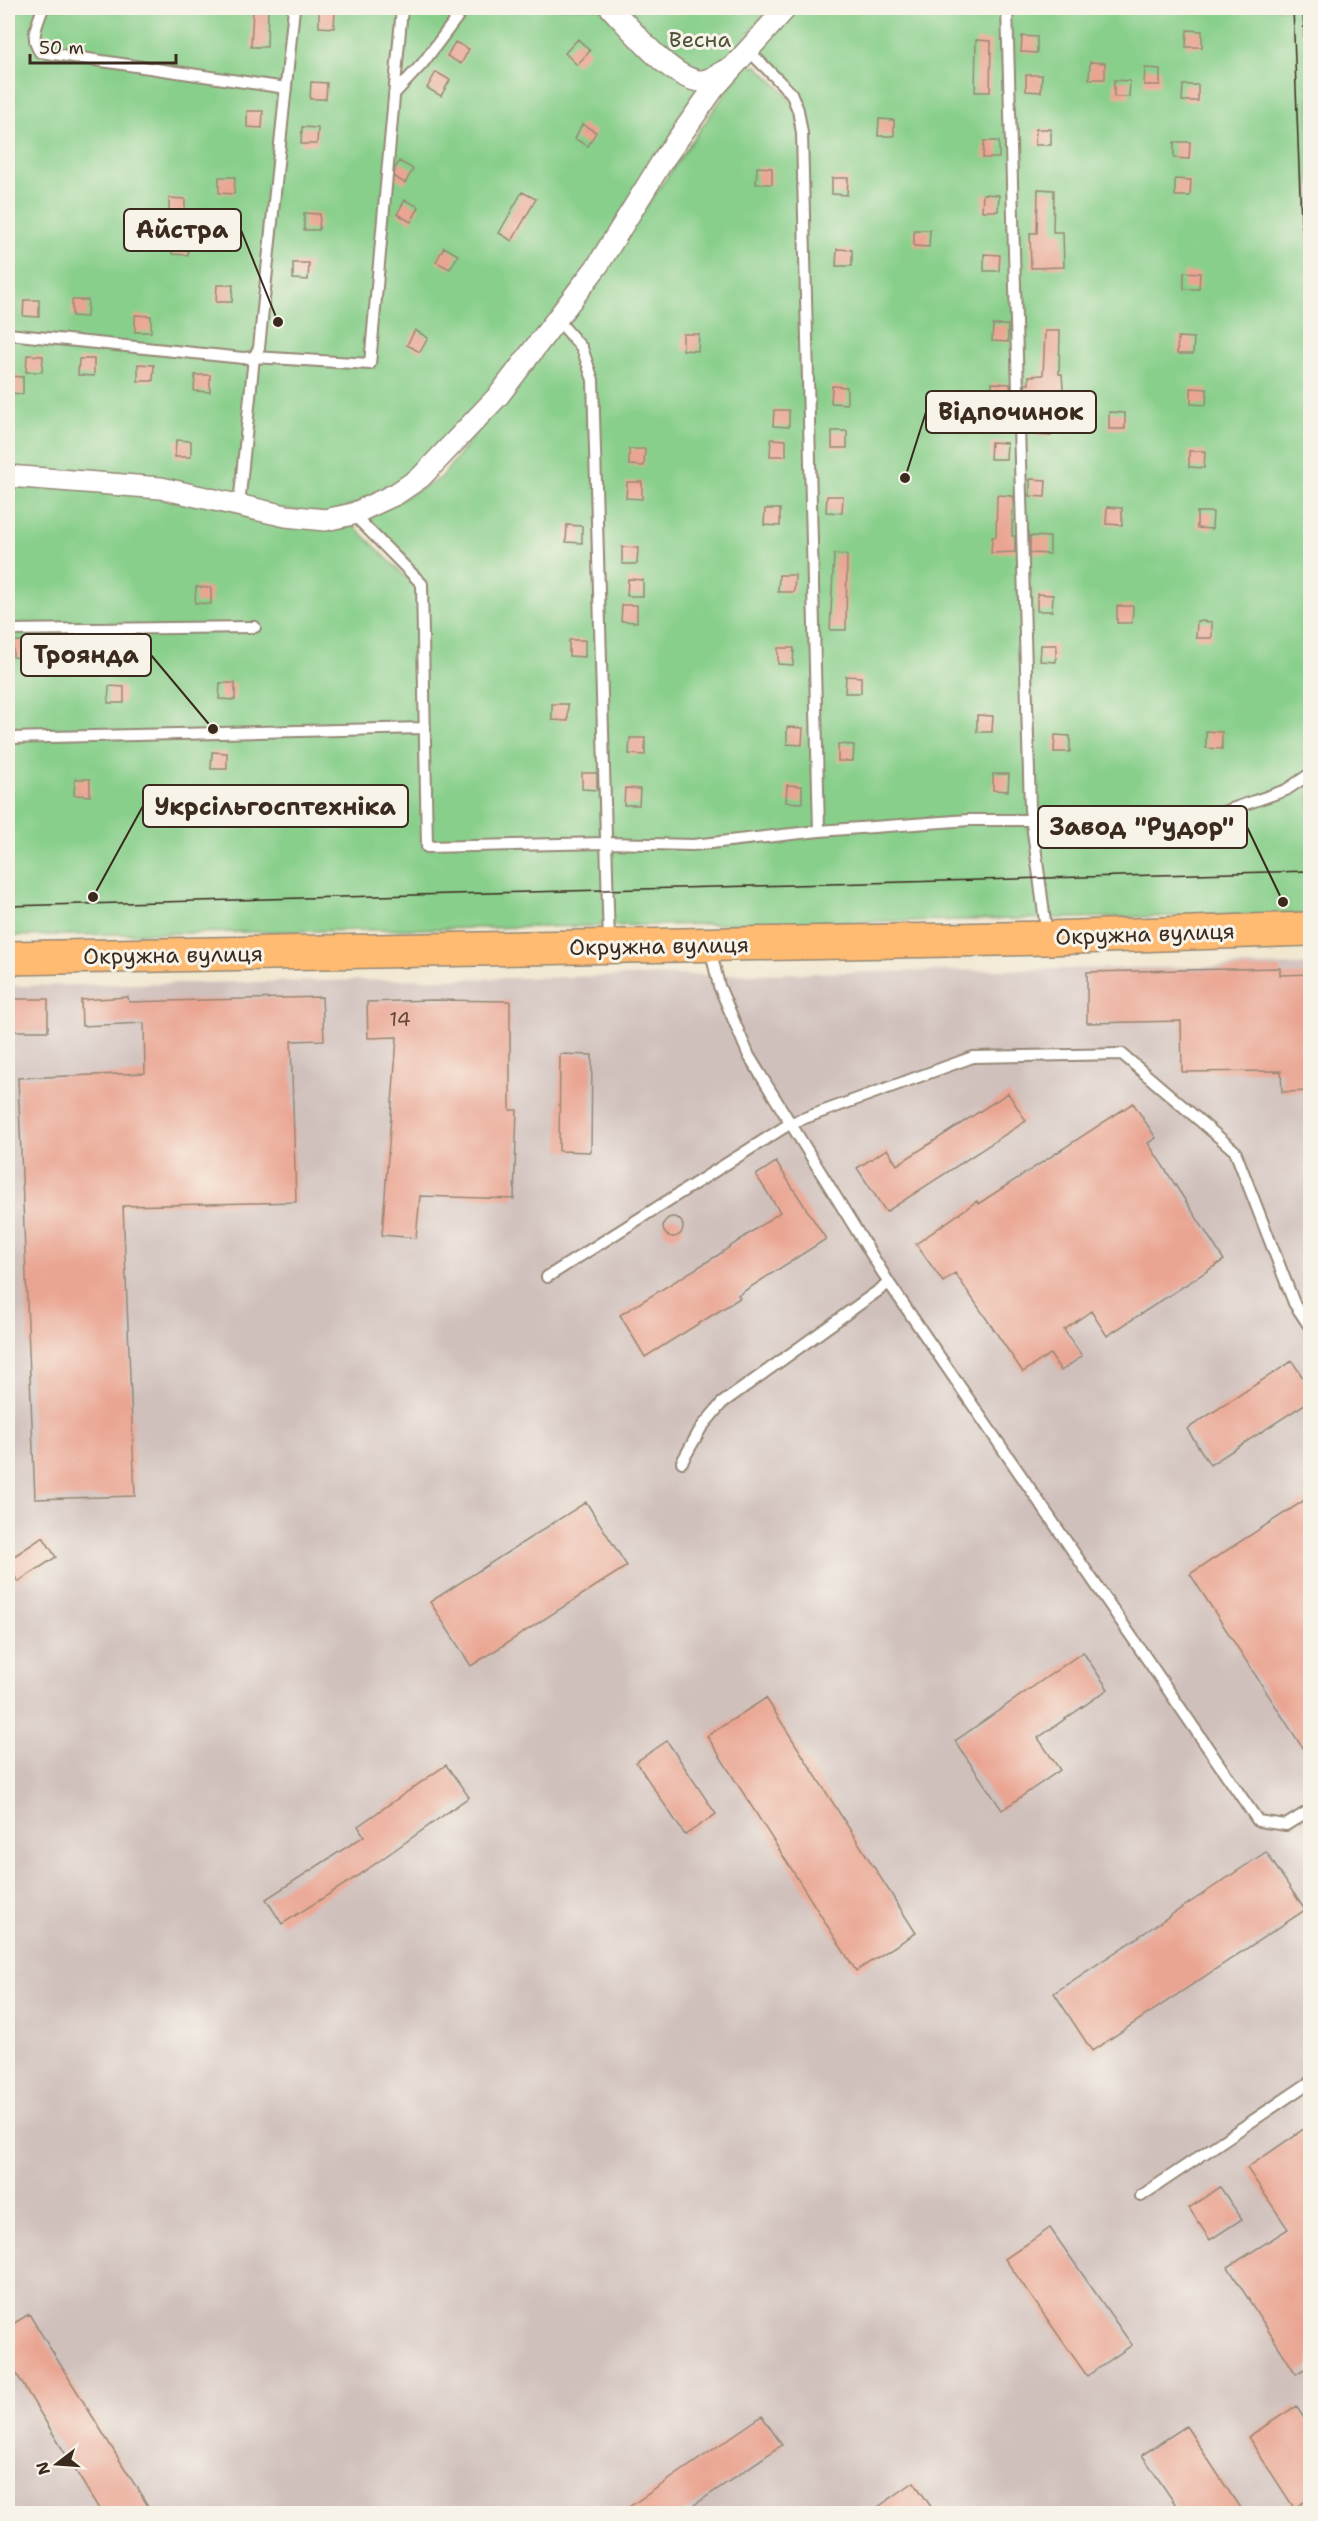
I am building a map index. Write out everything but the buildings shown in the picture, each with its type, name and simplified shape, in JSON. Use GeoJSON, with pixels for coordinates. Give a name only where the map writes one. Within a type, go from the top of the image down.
{"type":"FeatureCollection","features":[{"type":"Feature","properties":{"kind":"main road","name":"Окружна вулиця"},"geometry":{"type":"LineString","coordinates":[[8,958],[1047,938],[1311,929]]}},
{"type":"Feature","properties":{"kind":"street"},"geometry":{"type":"LineString","coordinates":[[611,8],[642,41],[687,78],[702,81],[712,78],[741,57]]}},
{"type":"Feature","properties":{"kind":"street"},"geometry":{"type":"LineString","coordinates":[[8,477],[161,488],[286,516],[326,520],[353,514],[396,494],[421,477],[499,395],[598,265],[663,160],[714,88],[786,8]]}},
{"type":"Feature","properties":{"kind":"lane"},"geometry":{"type":"LineString","coordinates":[[43,8],[34,35],[35,46],[40,52],[286,88]]}},
{"type":"Feature","properties":{"kind":"lane"},"geometry":{"type":"LineString","coordinates":[[238,505],[254,357],[260,348],[294,8]]}},
{"type":"Feature","properties":{"kind":"lane"},"geometry":{"type":"LineString","coordinates":[[8,334],[243,358],[370,364],[402,8]]}},
{"type":"Feature","properties":{"kind":"lane"},"geometry":{"type":"LineString","coordinates":[[394,94],[423,63],[464,8]]}},
{"type":"Feature","properties":{"kind":"lane"},"geometry":{"type":"LineString","coordinates":[[1007,8],[1032,820],[1047,938]]}},
{"type":"Feature","properties":{"kind":"lane"},"geometry":{"type":"LineString","coordinates":[[741,57],[791,93],[798,110],[802,133],[819,831]]}},
{"type":"Feature","properties":{"kind":"lane"},"geometry":{"type":"LineString","coordinates":[[557,319],[582,348],[593,380],[609,946]]}},
{"type":"Feature","properties":{"kind":"lane"},"geometry":{"type":"LineString","coordinates":[[353,514],[422,584],[427,847],[606,843],[693,845],[819,831],[969,820],[1220,813],[1286,790],[1311,774]]}},
{"type":"Feature","properties":{"kind":"lane"},"geometry":{"type":"LineString","coordinates":[[8,630],[255,627]]}},
{"type":"Feature","properties":{"kind":"lane"},"geometry":{"type":"LineString","coordinates":[[8,738],[425,728]]}},
{"type":"Feature","properties":{"kind":"lane"},"geometry":{"type":"LineString","coordinates":[[709,945],[719,986],[749,1056],[890,1283],[1258,1821],[1286,1825],[1311,1810]]}},
{"type":"Feature","properties":{"kind":"lane"},"geometry":{"type":"LineString","coordinates":[[547,1277],[791,1123],[973,1057],[1122,1054],[1236,1151],[1294,1303],[1311,1326]]}},
{"type":"Feature","properties":{"kind":"lane"},"geometry":{"type":"LineString","coordinates":[[681,1462],[701,1428],[722,1404],[890,1283]]}},
{"type":"Feature","properties":{"kind":"lane"},"geometry":{"type":"LineString","coordinates":[[1141,2196],[1311,2082]]}},
{"type":"Feature","properties":{"kind":"shaded area"},"geometry":{"type":"Polygon","coordinates":[[[1310,965],[1310,2513],[8,2513],[8,986],[1310,965]]]}},
{"type":"Feature","properties":{"kind":"green space"},"geometry":{"type":"Polygon","coordinates":[[[8,8],[601,8],[639,47],[704,90],[594,259],[501,385],[397,488],[326,515],[8,469],[8,8]]]}},
{"type":"Feature","properties":{"kind":"green space","name":"Весна"},"geometry":{"type":"Polygon","coordinates":[[[624,8],[769,8],[726,63],[709,71],[690,71],[648,34],[624,8]]]}},
{"type":"Feature","properties":{"kind":"green space"},"geometry":{"type":"Polygon","coordinates":[[[792,8],[1310,8],[1310,914],[8,936],[8,483],[160,494],[327,526],[354,526],[414,585],[421,576],[365,519],[441,478],[602,270],[745,65],[757,66],[787,95],[793,106],[801,96],[764,57],[759,46],[792,8]]]}},
{"type":"Feature","properties":{"kind":"tram line"},"geometry":{"type":"LineString","coordinates":[[1293,8],[1301,220],[1310,279]]}},
{"type":"Feature","properties":{"kind":"tram line"},"geometry":{"type":"LineString","coordinates":[[1303,8],[1310,182]]}},
{"type":"Feature","properties":{"kind":"tram line"},"geometry":{"type":"LineString","coordinates":[[8,906],[1310,871]]}},
{"type":"Feature","properties":{"kind":"place","name":"Айстра"},"geometry":{"type":"Point","coordinates":[278,322]}},
{"type":"Feature","properties":{"kind":"place","name":"Відпочинок"},"geometry":{"type":"Point","coordinates":[905,478]}},
{"type":"Feature","properties":{"kind":"place","name":"Троянда"},"geometry":{"type":"Point","coordinates":[213,729]}},
{"type":"Feature","properties":{"kind":"place","name":"Укрсільгосптехніка"},"geometry":{"type":"Point","coordinates":[93,897]}},
{"type":"Feature","properties":{"kind":"place","name":"Завод \"Рудор\""},"geometry":{"type":"Point","coordinates":[1283,902]}}]}
